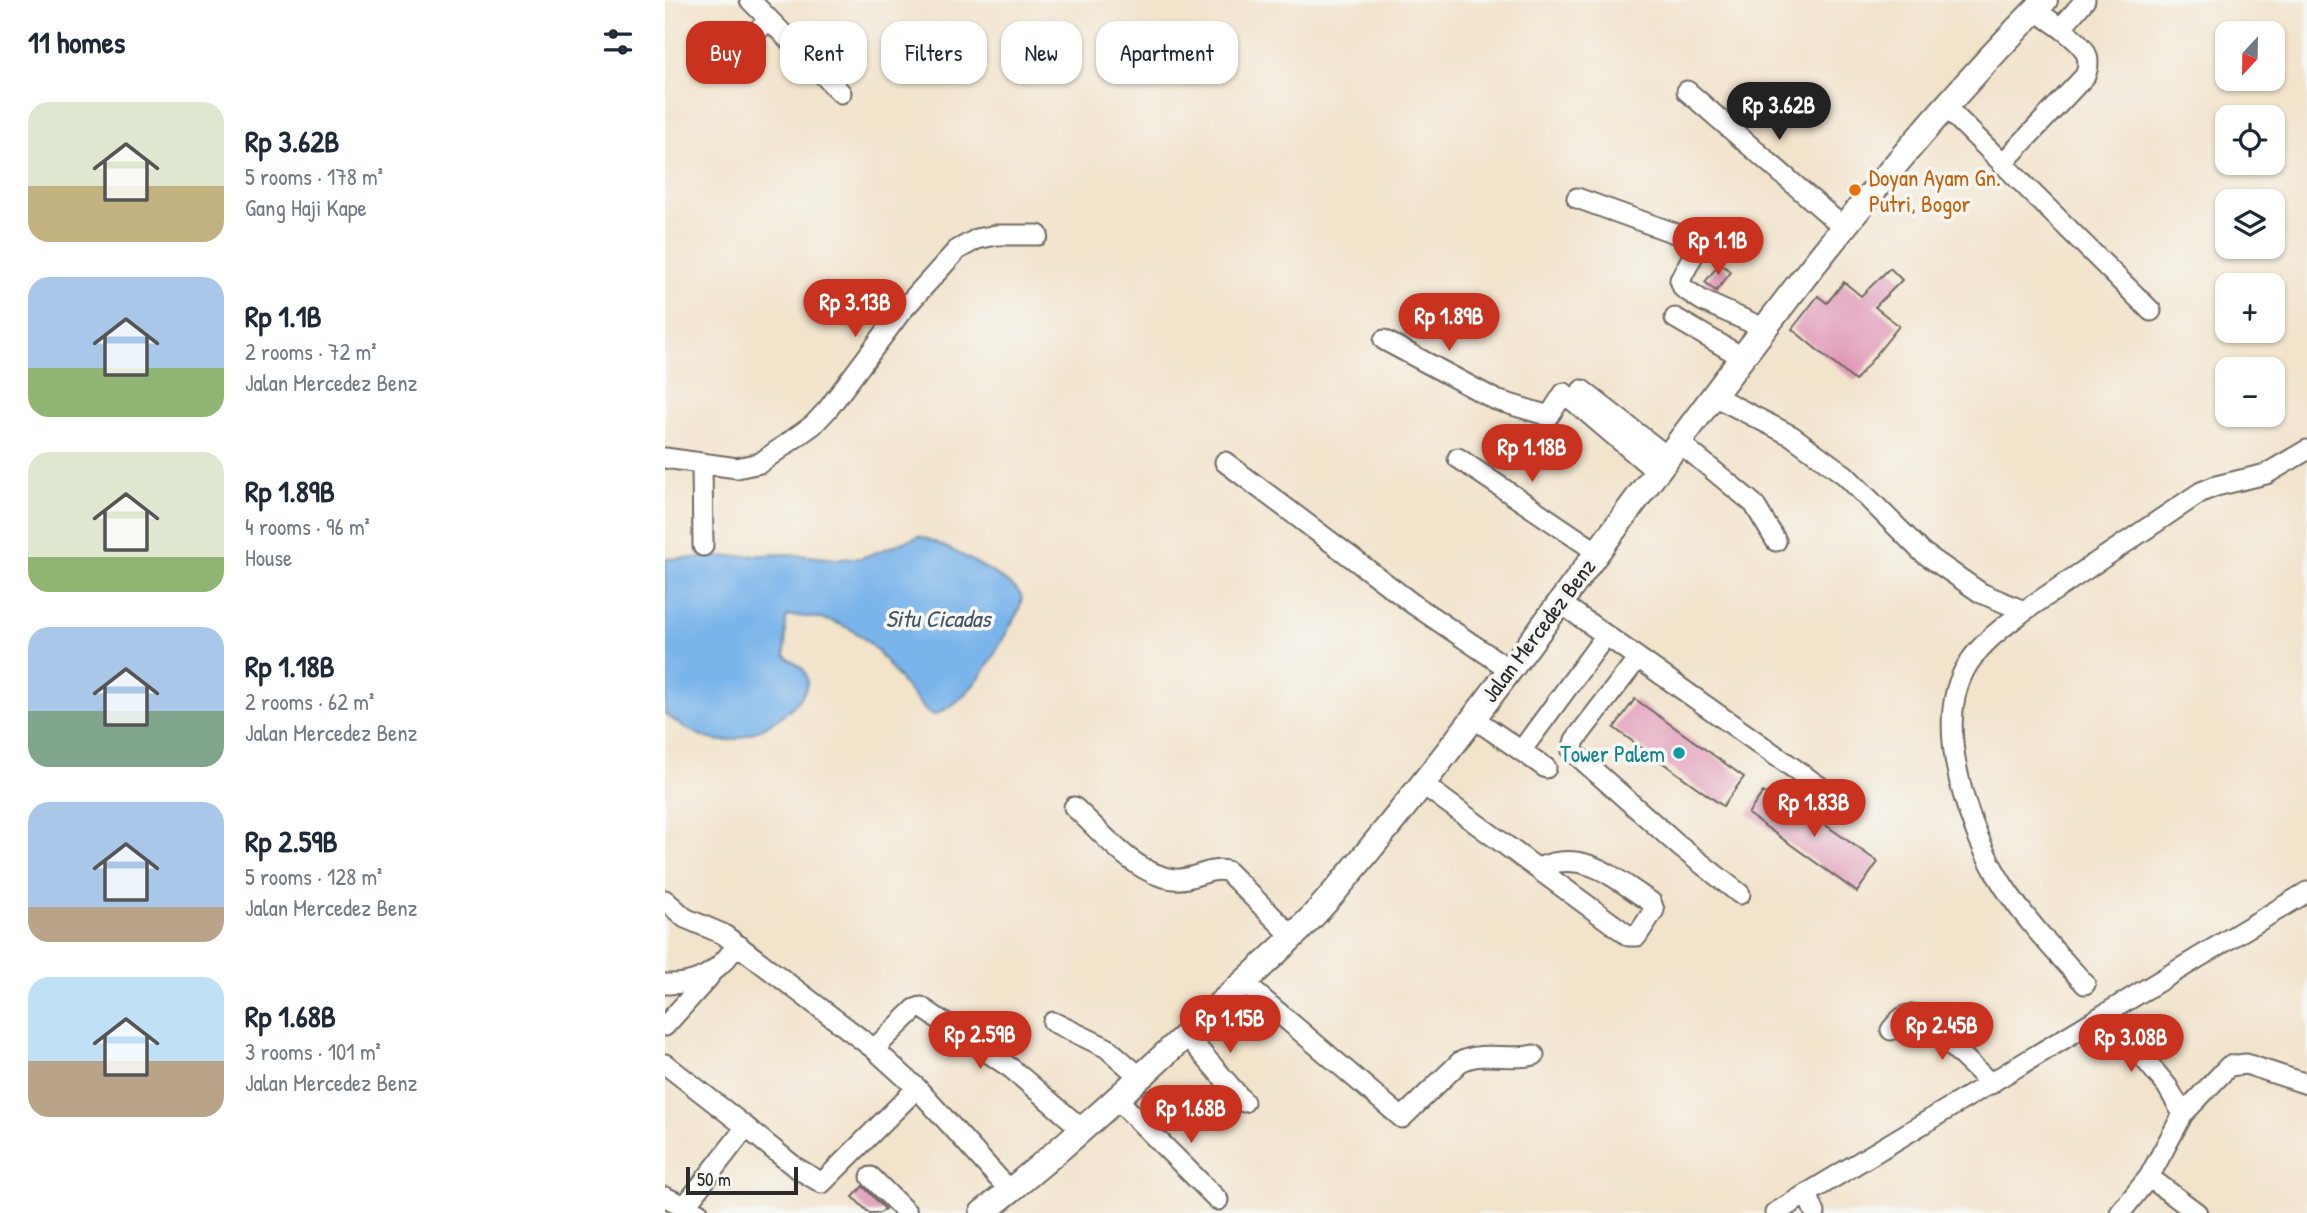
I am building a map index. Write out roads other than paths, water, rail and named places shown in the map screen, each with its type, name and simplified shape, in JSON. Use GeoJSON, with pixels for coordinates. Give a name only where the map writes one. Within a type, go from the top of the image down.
{"type":"FeatureCollection","features":[{"type":"Feature","properties":{"kind":"main road","name":"Jalan Mercedez Benz"},"geometry":{"type":"LineString","coordinates":[[982,1213],[1083,1130],[1293,937],[1336,891],[1509,669],[1763,328],[1843,227],[1945,106],[2040,5]]}},
{"type":"Feature","properties":{"kind":"street"},"geometry":{"type":"LineString","coordinates":[[750,0],[841,93]]}},
{"type":"Feature","properties":{"kind":"street"},"geometry":{"type":"LineString","coordinates":[[2061,28],[2085,0]]}},
{"type":"Feature","properties":{"kind":"street"},"geometry":{"type":"LineString","coordinates":[[2002,164],[2085,76],[2089,65],[2087,51],[2040,5]]}},
{"type":"Feature","properties":{"kind":"street"},"geometry":{"type":"LineString","coordinates":[[1687,91],[1843,227]]}},
{"type":"Feature","properties":{"kind":"street"},"geometry":{"type":"LineString","coordinates":[[1945,106],[2151,311]]}},
{"type":"Feature","properties":{"kind":"street"},"geometry":{"type":"LineString","coordinates":[[1577,198],[1697,242],[1680,284],[1703,301],[1763,328]]}},
{"type":"Feature","properties":{"kind":"street"},"geometry":{"type":"LineString","coordinates":[[665,458],[748,468],[760,463],[813,425],[900,313],[957,250],[977,239],[996,235],[1038,235]]}},
{"type":"Feature","properties":{"kind":"street"},"geometry":{"type":"LineString","coordinates":[[1703,301],[1683,323],[1742,357]]}},
{"type":"Feature","properties":{"kind":"street"},"geometry":{"type":"LineString","coordinates":[[1384,340],[1496,400],[1549,416],[1564,393],[1669,457],[1754,504],[1776,541]]}},
{"type":"Feature","properties":{"kind":"street"},"geometry":{"type":"LineString","coordinates":[[1582,390],[1669,457]]}},
{"type":"Feature","properties":{"kind":"street"},"geometry":{"type":"LineString","coordinates":[[1714,396],[1793,436],[1845,475],[1931,558],[1981,593],[2024,611]]}},
{"type":"Feature","properties":{"kind":"street"},"geometry":{"type":"LineString","coordinates":[[2085,984],[2025,915],[2001,882],[1977,832],[1954,755],[1953,712],[1963,674],[1971,659],[2024,611],[2201,492],[2266,474],[2307,450]]}},
{"type":"Feature","properties":{"kind":"street"},"geometry":{"type":"LineString","coordinates":[[1458,458],[1597,552]]}},
{"type":"Feature","properties":{"kind":"street"},"geometry":{"type":"LineString","coordinates":[[1225,462],[1413,604],[1509,669]]}},
{"type":"Feature","properties":{"kind":"street"},"geometry":{"type":"LineString","coordinates":[[702,464],[703,546]]}},
{"type":"Feature","properties":{"kind":"street"},"geometry":{"type":"LineString","coordinates":[[1559,603],[1847,806]]}},
{"type":"Feature","properties":{"kind":"street"},"geometry":{"type":"LineString","coordinates":[[1521,751],[1606,635]]}},
{"type":"Feature","properties":{"kind":"street"},"geometry":{"type":"LineString","coordinates":[[1638,658],[1575,740],[1572,751],[1679,846],[1740,894]]}},
{"type":"Feature","properties":{"kind":"street"},"geometry":{"type":"LineString","coordinates":[[1472,717],[1546,768]]}},
{"type":"Feature","properties":{"kind":"street"},"geometry":{"type":"LineString","coordinates":[[1421,783],[1538,868],[1633,937],[1654,910],[1651,902],[1580,861],[1565,859],[1538,868]]}},
{"type":"Feature","properties":{"kind":"street"},"geometry":{"type":"LineString","coordinates":[[1074,807],[1130,858],[1158,875],[1187,879],[1216,869],[1227,871],[1293,937]]}},
{"type":"Feature","properties":{"kind":"street"},"geometry":{"type":"LineString","coordinates":[[1775,1213],[2307,892]]}},
{"type":"Feature","properties":{"kind":"street"},"geometry":{"type":"LineString","coordinates":[[665,900],[685,918],[723,934],[740,946],[874,1049],[917,1088],[1010,1191]]}},
{"type":"Feature","properties":{"kind":"street"},"geometry":{"type":"LineString","coordinates":[[665,1026],[734,948],[740,946]]}},
{"type":"Feature","properties":{"kind":"street"},"geometry":{"type":"LineString","coordinates":[[665,984],[711,975]]}},
{"type":"Feature","properties":{"kind":"street"},"geometry":{"type":"LineString","coordinates":[[1244,983],[1402,1118],[1460,1062],[1471,1056],[1518,1059],[1534,1055]]}},
{"type":"Feature","properties":{"kind":"street"},"geometry":{"type":"LineString","coordinates":[[874,1049],[915,1009],[921,1007],[1012,1069],[1083,1130]]}},
{"type":"Feature","properties":{"kind":"street"},"geometry":{"type":"LineString","coordinates":[[1891,1030],[1903,1015],[1911,1013],[1921,1016],[1991,1084]]}},
{"type":"Feature","properties":{"kind":"street"},"geometry":{"type":"LineString","coordinates":[[2108,1014],[2167,1086],[2183,1114]]}},
{"type":"Feature","properties":{"kind":"street"},"geometry":{"type":"LineString","coordinates":[[1053,1022],[1107,1048],[1140,1077]]}},
{"type":"Feature","properties":{"kind":"street"},"geometry":{"type":"LineString","coordinates":[[1187,1035],[1244,1102]]}},
{"type":"Feature","properties":{"kind":"street"},"geometry":{"type":"LineString","coordinates":[[665,1064],[795,1167],[822,1183],[917,1088]]}},
{"type":"Feature","properties":{"kind":"street"},"geometry":{"type":"LineString","coordinates":[[2120,1213],[2149,1177],[2183,1114],[2229,1066],[2246,1064],[2307,1084]]}},
{"type":"Feature","properties":{"kind":"street"},"geometry":{"type":"LineString","coordinates":[[1117,1099],[1218,1200]]}},
{"type":"Feature","properties":{"kind":"street"},"geometry":{"type":"LineString","coordinates":[[665,1197],[692,1209],[746,1127]]}},
{"type":"Feature","properties":{"kind":"street"},"geometry":{"type":"LineString","coordinates":[[871,1177],[907,1213]]}},
{"type":"Feature","properties":{"kind":"street"},"geometry":{"type":"LineString","coordinates":[[2149,1177],[2197,1213]]}},
{"type":"Feature","properties":{"kind":"street"},"geometry":{"type":"LineString","coordinates":[[1807,1194],[1815,1213]]}},
{"type":"Feature","properties":{"kind":"water","name":"Situ Cicadas"},"geometry":{"type":"Polygon","coordinates":[[[919,536],[942,545],[992,572],[1017,590],[1022,597],[1019,610],[985,670],[963,696],[949,707],[934,715],[928,713],[884,659],[857,633],[839,624],[817,618],[789,616],[786,619],[785,655],[805,672],[807,684],[802,696],[779,718],[748,735],[723,741],[700,736],[665,714],[665,559],[788,554],[838,559],[861,558],[919,536]]]}},
{"type":"Feature","properties":{"kind":"place","name":"Doyan Ayam Gn. Putri, Bogor"},"geometry":{"type":"Point","coordinates":[1855,190]}},
{"type":"Feature","properties":{"kind":"place","name":"Tower Palem"},"geometry":{"type":"Point","coordinates":[1679,753]}}]}
